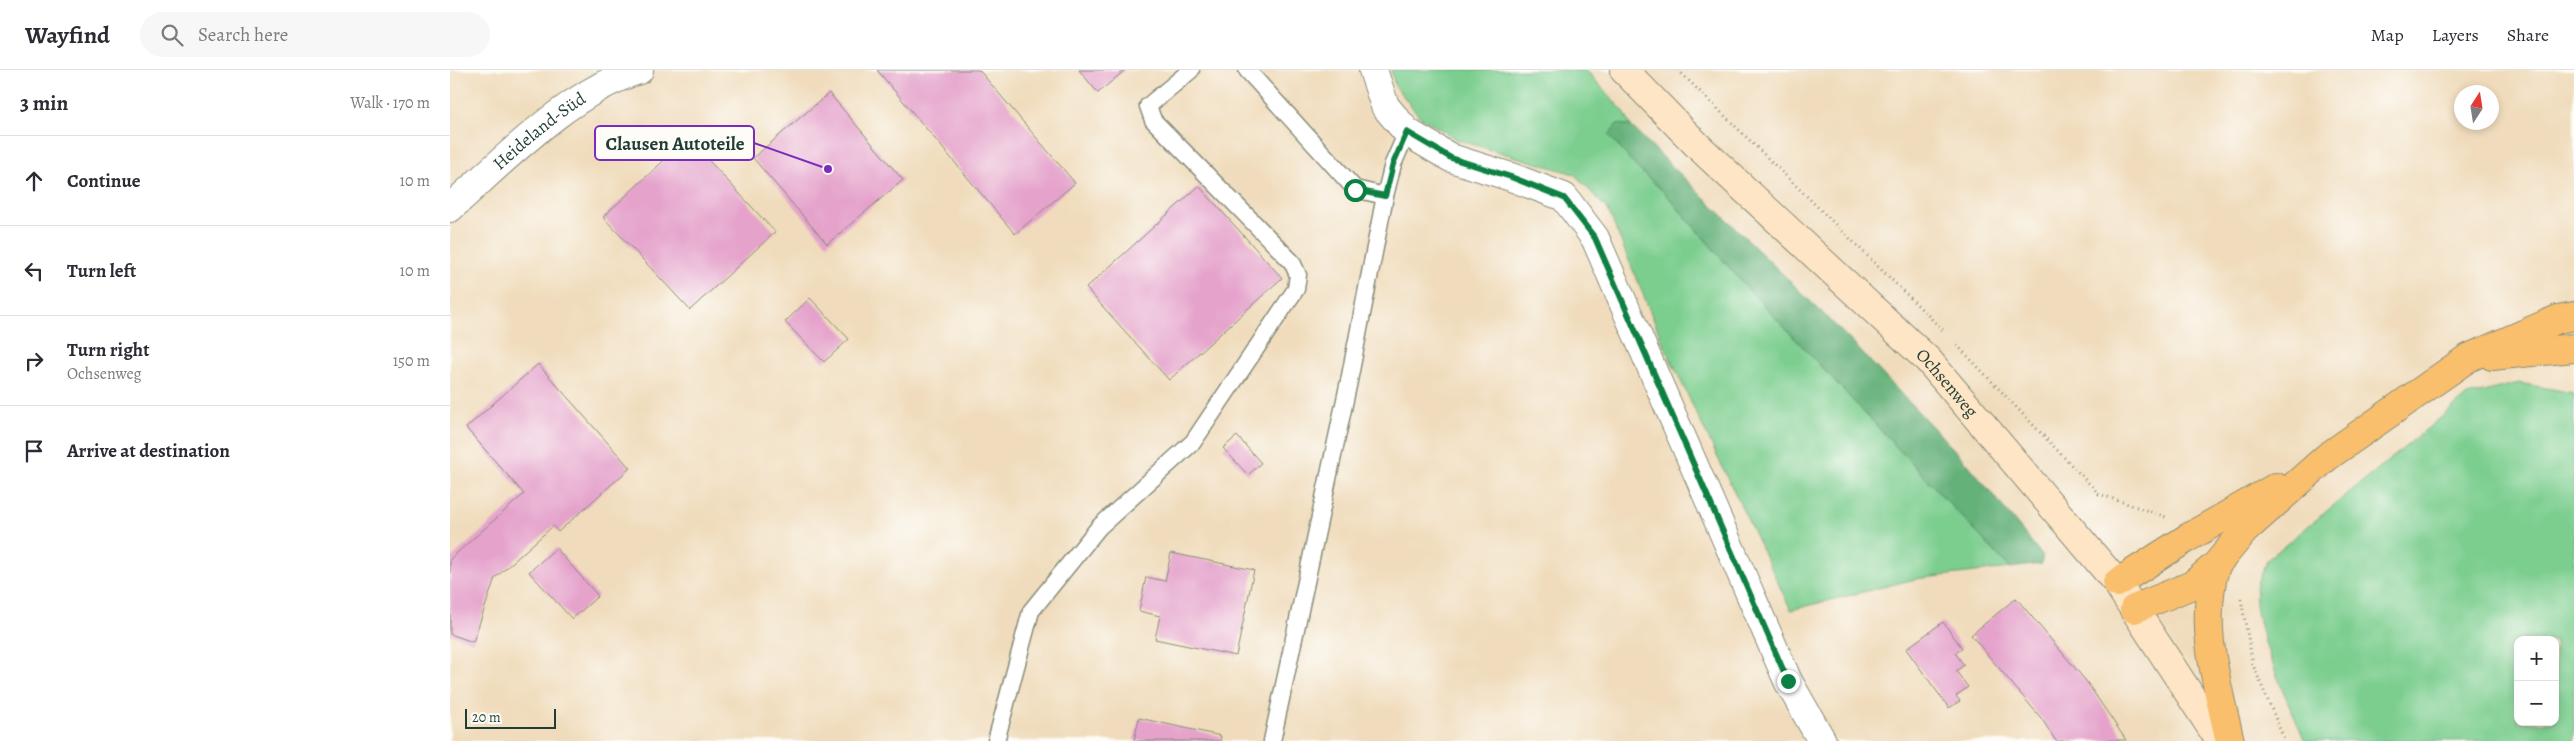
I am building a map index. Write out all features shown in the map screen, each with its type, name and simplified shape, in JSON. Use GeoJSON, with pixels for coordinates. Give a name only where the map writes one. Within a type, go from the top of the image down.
{"type":"FeatureCollection","features":[{"type":"Feature","properties":{"kind":"highway"},"geometry":{"type":"LineString","coordinates":[[2117,583],[2189,537],[2327,457],[2468,358],[2558,319],[2574,316]]}},
{"type":"Feature","properties":{"kind":"highway"},"geometry":{"type":"LineString","coordinates":[[2468,358],[2574,348]]}},
{"type":"Feature","properties":{"kind":"highway"},"geometry":{"type":"LineString","coordinates":[[2134,609],[2192,585],[2216,565],[2245,530],[2327,457]]}},
{"type":"Feature","properties":{"kind":"highway"},"geometry":{"type":"LineString","coordinates":[[2216,565],[2210,591],[2208,621],[2213,669],[2230,741]]}},
{"type":"Feature","properties":{"kind":"main road","name":"Ochsenweg"},"geometry":{"type":"LineString","coordinates":[[1624,70],[1700,148],[1928,360],[2117,583],[2220,741]]}},
{"type":"Feature","properties":{"kind":"street","name":"Heideland-Süd"},"geometry":{"type":"LineString","coordinates":[[450,208],[554,116],[621,75],[638,70]]}},
{"type":"Feature","properties":{"kind":"street"},"geometry":{"type":"LineString","coordinates":[[1373,70],[1385,106],[1407,132],[1451,158],[1511,177],[1564,198],[1595,238],[1788,681],[1822,741]]}},
{"type":"Feature","properties":{"kind":"lane"},"geometry":{"type":"LineString","coordinates":[[996,741],[1032,611],[1098,527],[1193,442],[1296,289],[1298,275],[1292,262],[1153,120],[1148,106],[1191,70]]}},
{"type":"Feature","properties":{"kind":"lane"},"geometry":{"type":"LineString","coordinates":[[1247,70],[1355,190],[1385,196]]}},
{"type":"Feature","properties":{"kind":"lane"},"geometry":{"type":"LineString","coordinates":[[1272,741],[1347,390],[1385,196],[1393,164],[1407,132]]}},
{"type":"Feature","properties":{"kind":"path"},"geometry":{"type":"LineString","coordinates":[[1678,70],[1910,296],[2099,494],[2174,519],[2189,537]]}},
{"type":"Feature","properties":{"kind":"path"},"geometry":{"type":"LineString","coordinates":[[2216,565],[2240,590],[2253,665],[2284,741]]}},
{"type":"Feature","properties":{"kind":"green space"},"geometry":{"type":"Polygon","coordinates":[[[1391,70],[1586,70],[1624,112],[1631,126],[1617,124],[1636,167],[1664,192],[1741,281],[2010,568],[1915,579],[1791,610],[1667,352],[1608,210],[1574,174],[1458,140],[1420,117],[1395,86],[1391,70]]]}},
{"type":"Feature","properties":{"kind":"green space"},"geometry":{"type":"Polygon","coordinates":[[[1617,124],[1631,126],[1846,336],[1967,463],[2042,555],[2042,564],[2010,568],[1741,281],[1664,192],[1636,167],[1609,135],[1617,124]]]}},
{"type":"Feature","properties":{"kind":"green space"},"geometry":{"type":"Polygon","coordinates":[[[2519,383],[2574,393],[2574,741],[2305,741],[2273,665],[2259,623],[2256,589],[2267,560],[2467,396],[2519,383]]]}},
{"type":"Feature","properties":{"kind":"building"},"geometry":{"type":"Polygon","coordinates":[[[877,70],[979,70],[1075,183],[1015,234],[877,70]]]}},
{"type":"Feature","properties":{"kind":"building"},"geometry":{"type":"Polygon","coordinates":[[[1079,70],[1125,70],[1098,93],[1079,70]]]}},
{"type":"Feature","properties":{"kind":"building"},"geometry":{"type":"Polygon","coordinates":[[[829,93],[903,180],[827,244],[753,158],[829,93]]]}},
{"type":"Feature","properties":{"kind":"building"},"geometry":{"type":"Polygon","coordinates":[[[688,138],[775,232],[690,310],[603,217],[688,138]]]}},
{"type":"Feature","properties":{"kind":"building"},"geometry":{"type":"Polygon","coordinates":[[[1199,186],[1282,278],[1169,380],[1086,288],[1199,186]]]}},
{"type":"Feature","properties":{"kind":"building"},"geometry":{"type":"Polygon","coordinates":[[[810,298],[849,339],[824,362],[785,322],[810,298]]]}},
{"type":"Feature","properties":{"kind":"building"},"geometry":{"type":"Polygon","coordinates":[[[538,364],[630,468],[558,532],[553,526],[495,578],[473,642],[450,634],[450,559],[524,494],[466,428],[538,364]]]}},
{"type":"Feature","properties":{"kind":"building"},"geometry":{"type":"Polygon","coordinates":[[[1237,436],[1261,463],[1248,475],[1223,448],[1237,436]]]}},
{"type":"Feature","properties":{"kind":"building"},"geometry":{"type":"Polygon","coordinates":[[[556,548],[598,596],[572,619],[529,572],[556,548]]]}},
{"type":"Feature","properties":{"kind":"building"},"geometry":{"type":"Polygon","coordinates":[[[1171,553],[1254,570],[1236,656],[1155,639],[1160,616],[1139,611],[1146,577],[1165,581],[1171,553]]]}},
{"type":"Feature","properties":{"kind":"building"},"geometry":{"type":"Polygon","coordinates":[[[2016,598],[2086,681],[2126,740],[2056,741],[2041,718],[1971,635],[2016,598]]]}},
{"type":"Feature","properties":{"kind":"building"},"geometry":{"type":"Polygon","coordinates":[[[1943,622],[1962,648],[1955,653],[1964,665],[1956,671],[1968,687],[1956,696],[1960,701],[1949,708],[1906,649],[1943,622]]]}},
{"type":"Feature","properties":{"kind":"building"},"geometry":{"type":"Polygon","coordinates":[[[1139,718],[1221,736],[1220,741],[1134,741],[1139,718]]]}},
{"type":"Feature","properties":{"kind":"place","name":"Clausen Autoteile"},"geometry":{"type":"Point","coordinates":[828,169]}},
{"type":"Feature","properties":{"kind":"route"},"geometry":{"type":"LineString","coordinates":[[1355,190],[1385,196],[1393,164],[1407,132],[1451,158],[1511,177],[1564,198],[1595,238],[1788,681]]}}]}
